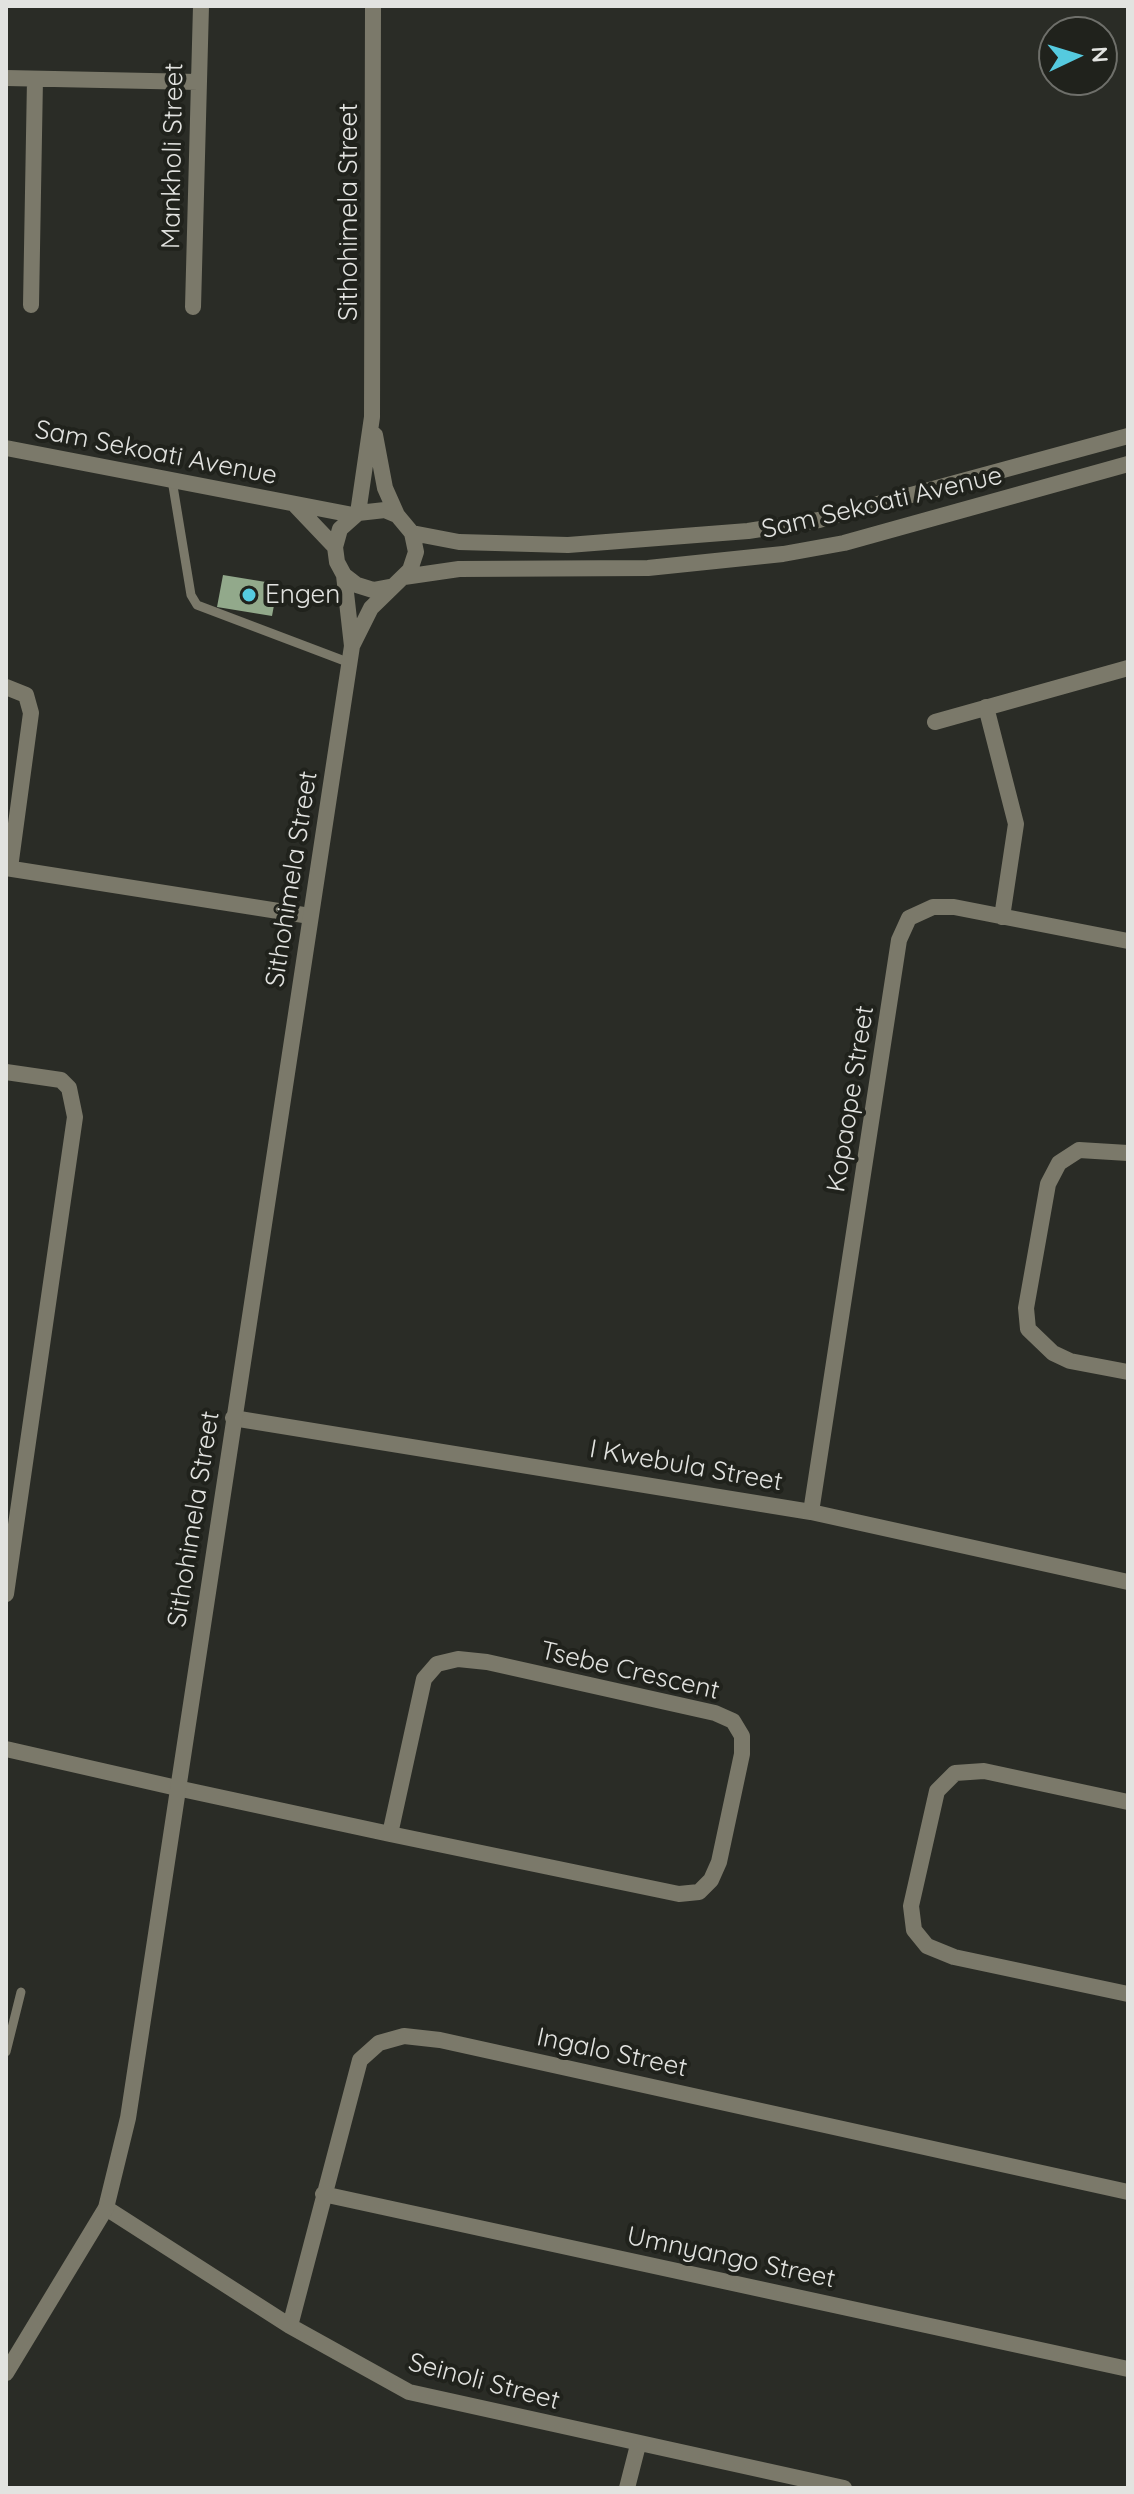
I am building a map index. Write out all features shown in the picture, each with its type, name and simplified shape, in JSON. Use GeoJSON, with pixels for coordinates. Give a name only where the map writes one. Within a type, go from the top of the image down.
{"type":"FeatureCollection","features":[{"type":"Feature","properties":{"kind":"street","name":"Mankholi Street"},"geometry":{"type":"LineString","coordinates":[[193,307],[201,6]]}},
{"type":"Feature","properties":{"kind":"street","name":"Sithohimela Street"},"geometry":{"type":"LineString","coordinates":[[355,514],[372,417],[373,6]]}},
{"type":"Feature","properties":{"kind":"street"},"geometry":{"type":"LineString","coordinates":[[6,78],[198,82]]}},
{"type":"Feature","properties":{"kind":"street"},"geometry":{"type":"LineString","coordinates":[[31,305],[35,79]]}},
{"type":"Feature","properties":{"kind":"street","name":"Sithohimela Street"},"geometry":{"type":"LineString","coordinates":[[372,417],[385,488],[397,515]]}},
{"type":"Feature","properties":{"kind":"street","name":"Sam Sekoati Avenue"},"geometry":{"type":"LineString","coordinates":[[412,533],[459,542],[568,545],[748,531],[819,520],[1128,436]]}},
{"type":"Feature","properties":{"kind":"street","name":"Sam Sekoati Avenue"},"geometry":{"type":"LineString","coordinates":[[6,448],[296,506],[355,514]]}},
{"type":"Feature","properties":{"kind":"street","name":"Sam Sekoati Avenue"},"geometry":{"type":"LineString","coordinates":[[404,577],[459,569],[648,568],[783,554],[844,543],[1128,464]]}},
{"type":"Feature","properties":{"kind":"street","name":"Sam Sekoati Avenue"},"geometry":{"type":"LineString","coordinates":[[296,506],[335,547]]}},
{"type":"Feature","properties":{"kind":"street"},"geometry":{"type":"LineString","coordinates":[[385,510],[397,515],[412,533],[414,561],[404,577],[389,587],[365,588],[344,575],[337,562],[335,547],[340,529],[355,514],[385,510]]}},
{"type":"Feature","properties":{"kind":"street","name":"Sithohimela Street"},"geometry":{"type":"LineString","coordinates":[[6,2373],[106,2208],[128,2118],[351,654],[344,575]]}},
{"type":"Feature","properties":{"kind":"street","name":"Sithohimela Street"},"geometry":{"type":"LineString","coordinates":[[351,654],[371,608],[389,587]]}},
{"type":"Feature","properties":{"kind":"street"},"geometry":{"type":"LineString","coordinates":[[935,722],[1128,668]]}},
{"type":"Feature","properties":{"kind":"street"},"geometry":{"type":"LineString","coordinates":[[6,687],[26,695],[31,713],[8,868],[310,916]]}},
{"type":"Feature","properties":{"kind":"street"},"geometry":{"type":"LineString","coordinates":[[986,707],[1016,824],[1002,917]]}},
{"type":"Feature","properties":{"kind":"street","name":"Kopaope Street"},"geometry":{"type":"LineString","coordinates":[[811,1512],[899,940],[909,918],[933,907],[1128,941]]}},
{"type":"Feature","properties":{"kind":"street"},"geometry":{"type":"LineString","coordinates":[[6,1072],[61,1080],[69,1088],[75,1117],[6,1594]]}},
{"type":"Feature","properties":{"kind":"street"},"geometry":{"type":"LineString","coordinates":[[1128,1153],[1079,1150],[1059,1163],[1048,1184],[1026,1308],[1028,1329],[1053,1353],[1070,1361],[1128,1372]]}},
{"type":"Feature","properties":{"kind":"street","name":"I Kwebula Street"},"geometry":{"type":"LineString","coordinates":[[233,1418],[811,1512],[1128,1582]]}},
{"type":"Feature","properties":{"kind":"street","name":"Tsebe Crescent"},"geometry":{"type":"LineString","coordinates":[[6,1749],[390,1834],[679,1894],[699,1892],[711,1880],[719,1862],[742,1754],[742,1736],[733,1721],[715,1713],[487,1662],[458,1659],[437,1664],[424,1679],[390,1834]]}},
{"type":"Feature","properties":{"kind":"street"},"geometry":{"type":"LineString","coordinates":[[1128,1802],[984,1771],[955,1773],[937,1791],[911,1906],[914,1930],[927,1946],[954,1957],[1128,1994]]}},
{"type":"Feature","properties":{"kind":"street","name":"Ingalo Street"},"geometry":{"type":"LineString","coordinates":[[290,2326],[360,2060],[379,2043],[404,2036],[440,2040],[1128,2192]]}},
{"type":"Feature","properties":{"kind":"street","name":"Umnyango Street"},"geometry":{"type":"LineString","coordinates":[[323,2194],[1128,2369]]}},
{"type":"Feature","properties":{"kind":"street","name":"Seinoli Street"},"geometry":{"type":"LineString","coordinates":[[106,2208],[290,2326],[409,2392],[638,2445],[844,2488]]}},
{"type":"Feature","properties":{"kind":"street"},"geometry":{"type":"LineString","coordinates":[[627,2488],[638,2445]]}},
{"type":"Feature","properties":{"kind":"lane"},"geometry":{"type":"LineString","coordinates":[[172,480],[191,595],[197,605],[351,654]]}},
{"type":"Feature","properties":{"kind":"lane"},"geometry":{"type":"LineString","coordinates":[[6,2052],[21,1992]]}},
{"type":"Feature","properties":{"kind":"building"},"geometry":{"type":"Polygon","coordinates":[[[223,575],[278,584],[272,616],[217,607],[223,575]]]}},
{"type":"Feature","properties":{"kind":"place","name":"Engen"},"geometry":{"type":"Point","coordinates":[249,595]}}]}
